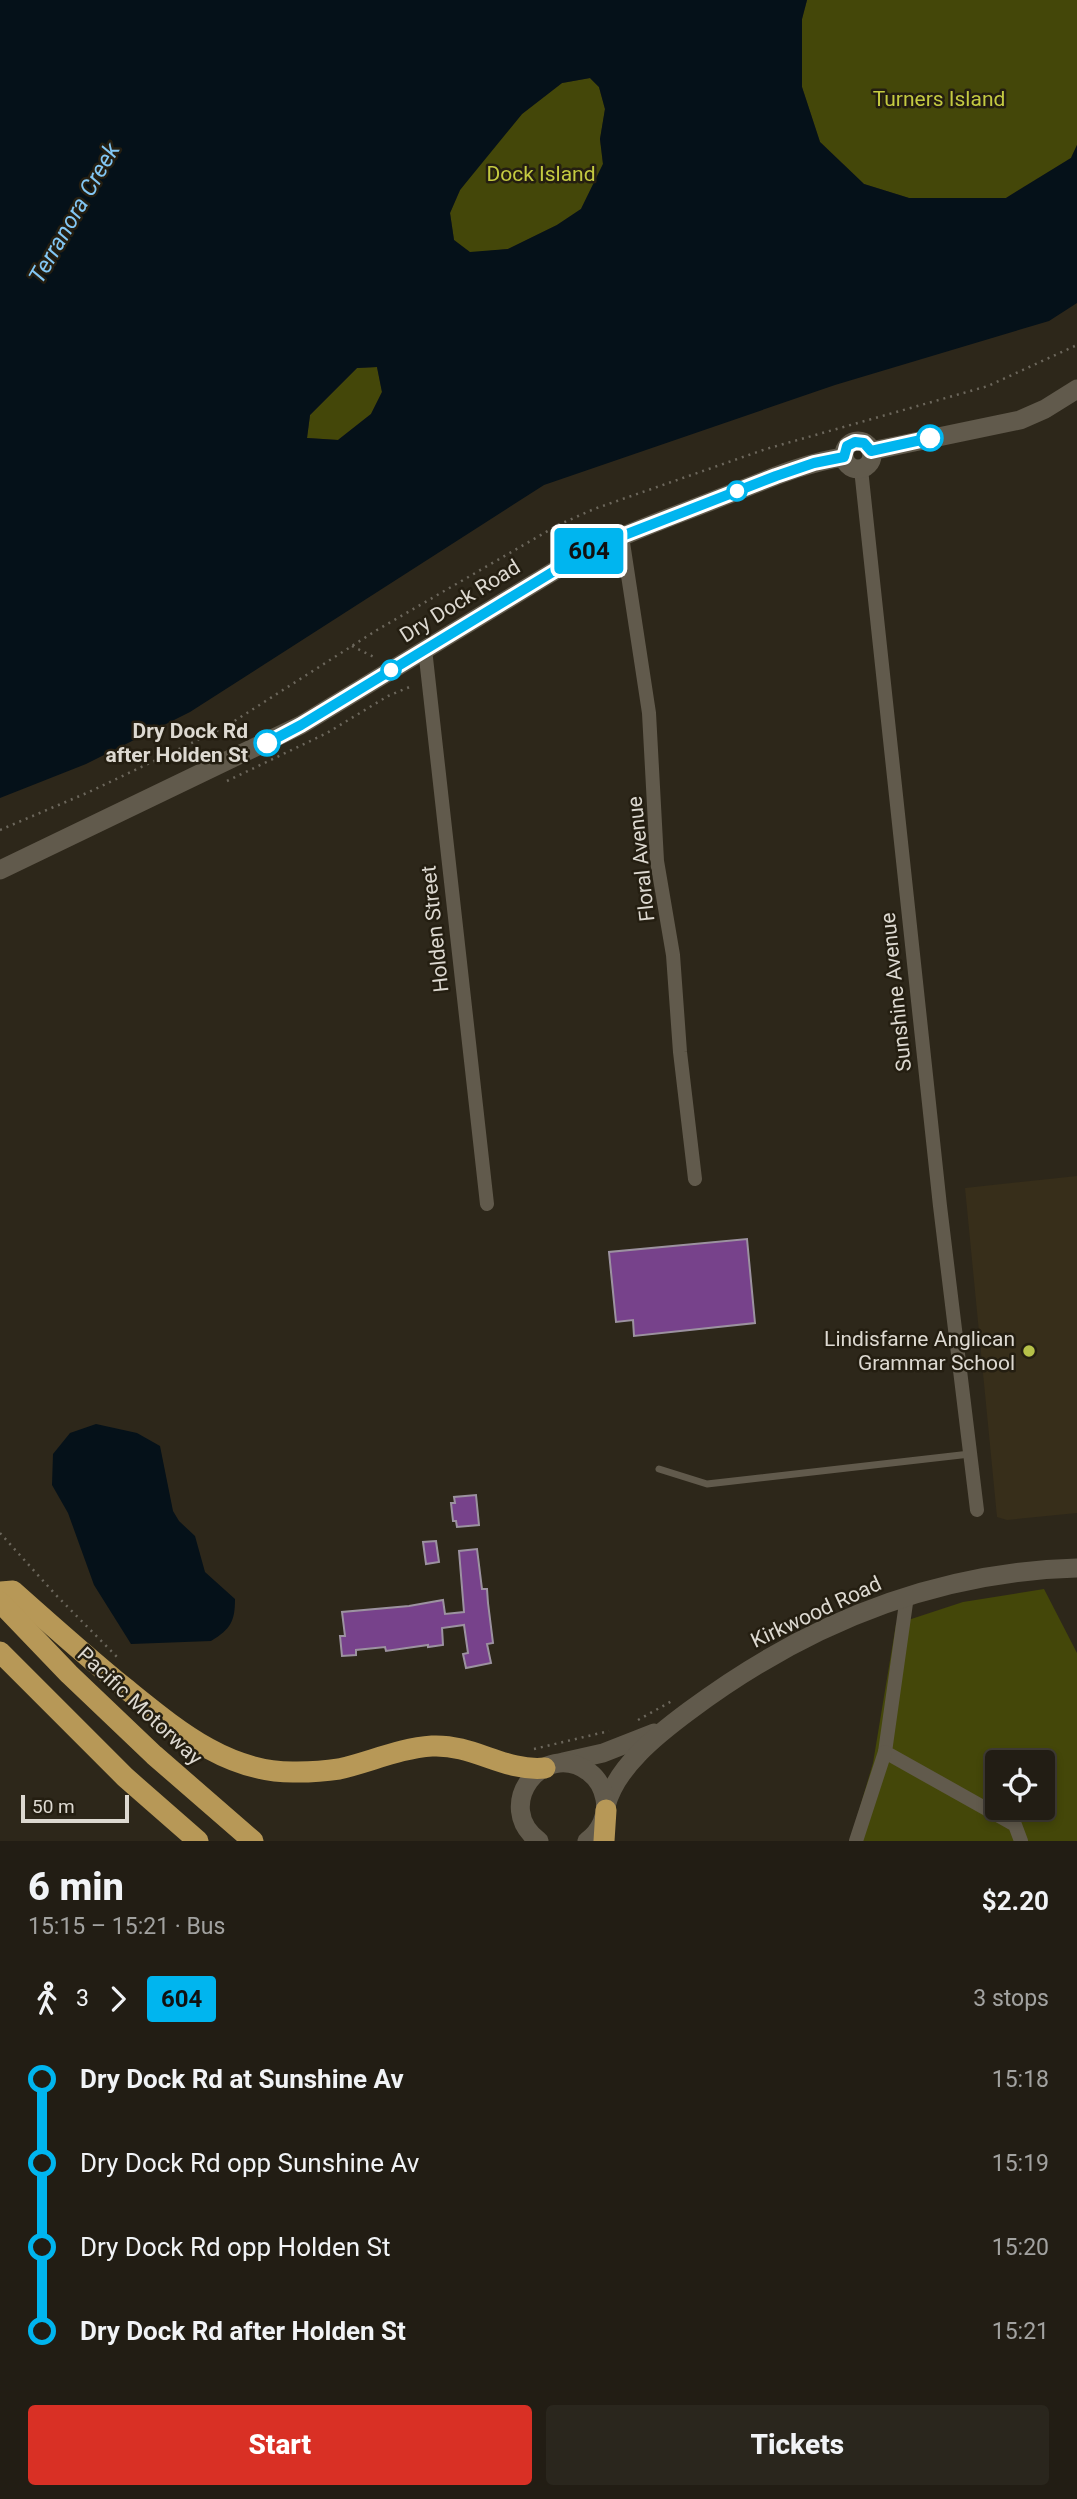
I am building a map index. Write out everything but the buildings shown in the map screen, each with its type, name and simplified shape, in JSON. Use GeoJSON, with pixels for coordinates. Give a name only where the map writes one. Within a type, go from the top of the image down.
{"type":"FeatureCollection","features":[{"type":"Feature","properties":{"kind":"highway"},"geometry":{"type":"LineString","coordinates":[[0,1592],[13,1591],[99,1667],[178,1731],[218,1755],[258,1770],[296,1773],[338,1769],[398,1752],[436,1746],[474,1751],[516,1768],[551,1765]]}},
{"type":"Feature","properties":{"kind":"highway","name":"Pacific Motorway"},"geometry":{"type":"LineString","coordinates":[[0,1602],[116,1719],[253,1841]]}},
{"type":"Feature","properties":{"kind":"highway"},"geometry":{"type":"LineString","coordinates":[[0,1652],[125,1777],[198,1841]]}},
{"type":"Feature","properties":{"kind":"highway"},"geometry":{"type":"LineString","coordinates":[[604,1841],[606,1808]]}},
{"type":"Feature","properties":{"kind":"street"},"geometry":{"type":"LineString","coordinates":[[871,451],[1020,420],[1045,409],[1077,389]]}},
{"type":"Feature","properties":{"kind":"street"},"geometry":{"type":"LineString","coordinates":[[855,442],[864,443],[871,451],[870,463],[861,469],[850,467],[844,457],[847,446],[855,442]]}},
{"type":"Feature","properties":{"kind":"street","name":"Dry Dock Road"},"geometry":{"type":"LineString","coordinates":[[0,870],[301,725],[572,560],[622,536],[776,476],[814,463],[844,457]]}},
{"type":"Feature","properties":{"kind":"street","name":"Sunshine Avenue"},"geometry":{"type":"LineString","coordinates":[[861,469],[937,1180],[977,1510]]}},
{"type":"Feature","properties":{"kind":"street","name":"Floral Avenue"},"geometry":{"type":"LineString","coordinates":[[622,536],[649,713],[657,861],[673,955],[680,1052],[695,1179]]}},
{"type":"Feature","properties":{"kind":"street","name":"Holden Street"},"geometry":{"type":"LineString","coordinates":[[425,649],[486,1204]]}},
{"type":"Feature","properties":{"kind":"street","name":"Kirkwood Road"},"geometry":{"type":"LineString","coordinates":[[587,1841],[597,1831],[611,1791],[620,1776],[641,1753],[674,1723],[726,1684],[772,1655],[839,1621],[907,1596],[980,1578],[1077,1568]]}},
{"type":"Feature","properties":{"kind":"street"},"geometry":{"type":"LineString","coordinates":[[856,1841],[885,1752],[907,1596]]}},
{"type":"Feature","properties":{"kind":"street","name":"Kirkwood Road"},"geometry":{"type":"LineString","coordinates":[[551,1765],[623,1746],[674,1723]]}},
{"type":"Feature","properties":{"kind":"street"},"geometry":{"type":"LineString","coordinates":[[885,1752],[1014,1825],[1021,1841]]}},
{"type":"Feature","properties":{"kind":"street"},"geometry":{"type":"LineString","coordinates":[[539,1841],[524,1824],[521,1798],[527,1782],[551,1765],[575,1765],[591,1773],[602,1788],[606,1808]]}},
{"type":"Feature","properties":{"kind":"lane"},"geometry":{"type":"LineString","coordinates":[[659,1469],[707,1484],[970,1454]]}},
{"type":"Feature","properties":{"kind":"path"},"geometry":{"type":"LineString","coordinates":[[0,830],[89,792],[225,727],[352,646],[558,525],[594,509],[766,449],[988,387],[1077,345]]}},
{"type":"Feature","properties":{"kind":"path"},"geometry":{"type":"LineString","coordinates":[[352,646],[374,657]]}},
{"type":"Feature","properties":{"kind":"path"},"geometry":{"type":"LineString","coordinates":[[0,1533],[122,1662]]}},
{"type":"Feature","properties":{"kind":"path"},"geometry":{"type":"LineString","coordinates":[[634,1722],[673,1700]]}},
{"type":"Feature","properties":{"kind":"path"},"geometry":{"type":"LineString","coordinates":[[523,1751],[609,1731]]}},
{"type":"Feature","properties":{"kind":"shaded area","name":"Lindisfarne Anglican Grammar School"},"geometry":{"type":"Polygon","coordinates":[[[1077,1176],[1077,1513],[1007,1520],[997,1517],[965,1188],[1077,1176]]]}},
{"type":"Feature","properties":{"kind":"green space","name":"Turners Island"},"geometry":{"type":"Polygon","coordinates":[[[807,0],[1077,0],[1077,145],[1071,158],[1006,198],[909,198],[864,184],[820,142],[802,87],[802,19],[807,0]]]}},
{"type":"Feature","properties":{"kind":"green space","name":"Dock Island"},"geometry":{"type":"Polygon","coordinates":[[[590,78],[599,87],[605,109],[600,139],[603,164],[581,209],[557,225],[508,249],[470,253],[454,240],[450,213],[460,190],[522,114],[562,83],[590,78]]]}},
{"type":"Feature","properties":{"kind":"green space"},"geometry":{"type":"Polygon","coordinates":[[[377,367],[382,392],[371,414],[338,440],[307,438],[310,415],[357,368],[377,367]]]}},
{"type":"Feature","properties":{"kind":"green space"},"geometry":{"type":"Polygon","coordinates":[[[1044,1589],[1077,1653],[1077,1841],[850,1841],[873,1763],[896,1624],[963,1602],[1044,1589]]]}},
{"type":"Feature","properties":{"kind":"water","name":"Terranora Creek"},"geometry":{"type":"Polygon","coordinates":[[[0,0],[807,0],[802,19],[802,87],[820,142],[864,184],[909,198],[1006,198],[1071,158],[1077,145],[1077,303],[1049,321],[835,385],[544,485],[190,712],[86,764],[0,798],[0,0]],[[590,78],[562,83],[522,114],[460,190],[450,213],[454,240],[470,252],[508,249],[557,225],[581,209],[603,164],[600,139],[605,109],[599,87],[590,78]],[[377,367],[357,368],[310,415],[307,438],[338,440],[371,414],[382,392],[377,367]]]}},
{"type":"Feature","properties":{"kind":"water"},"geometry":{"type":"Polygon","coordinates":[[[96,1424],[137,1433],[160,1446],[173,1511],[179,1521],[195,1536],[205,1572],[235,1599],[230,1624],[211,1641],[131,1644],[94,1585],[68,1513],[52,1485],[53,1454],[70,1433],[96,1424]]]}},
{"type":"Feature","properties":{"kind":"bus line","name":"604"},"geometry":{"type":"LineString","coordinates":[[267,743],[301,725],[517,592],[604,544],[776,476],[814,463],[844,457],[847,446],[851,443],[860,441],[871,451],[930,438]]}},
{"type":"Feature","properties":{"kind":"place","name":"Dry Dock Rd after Holden St"},"geometry":{"type":"Point","coordinates":[267,743]}},
{"type":"Feature","properties":{"kind":"place","name":"Lindisfarne Anglican Grammar School"},"geometry":{"type":"Point","coordinates":[1029,1351]}}]}
